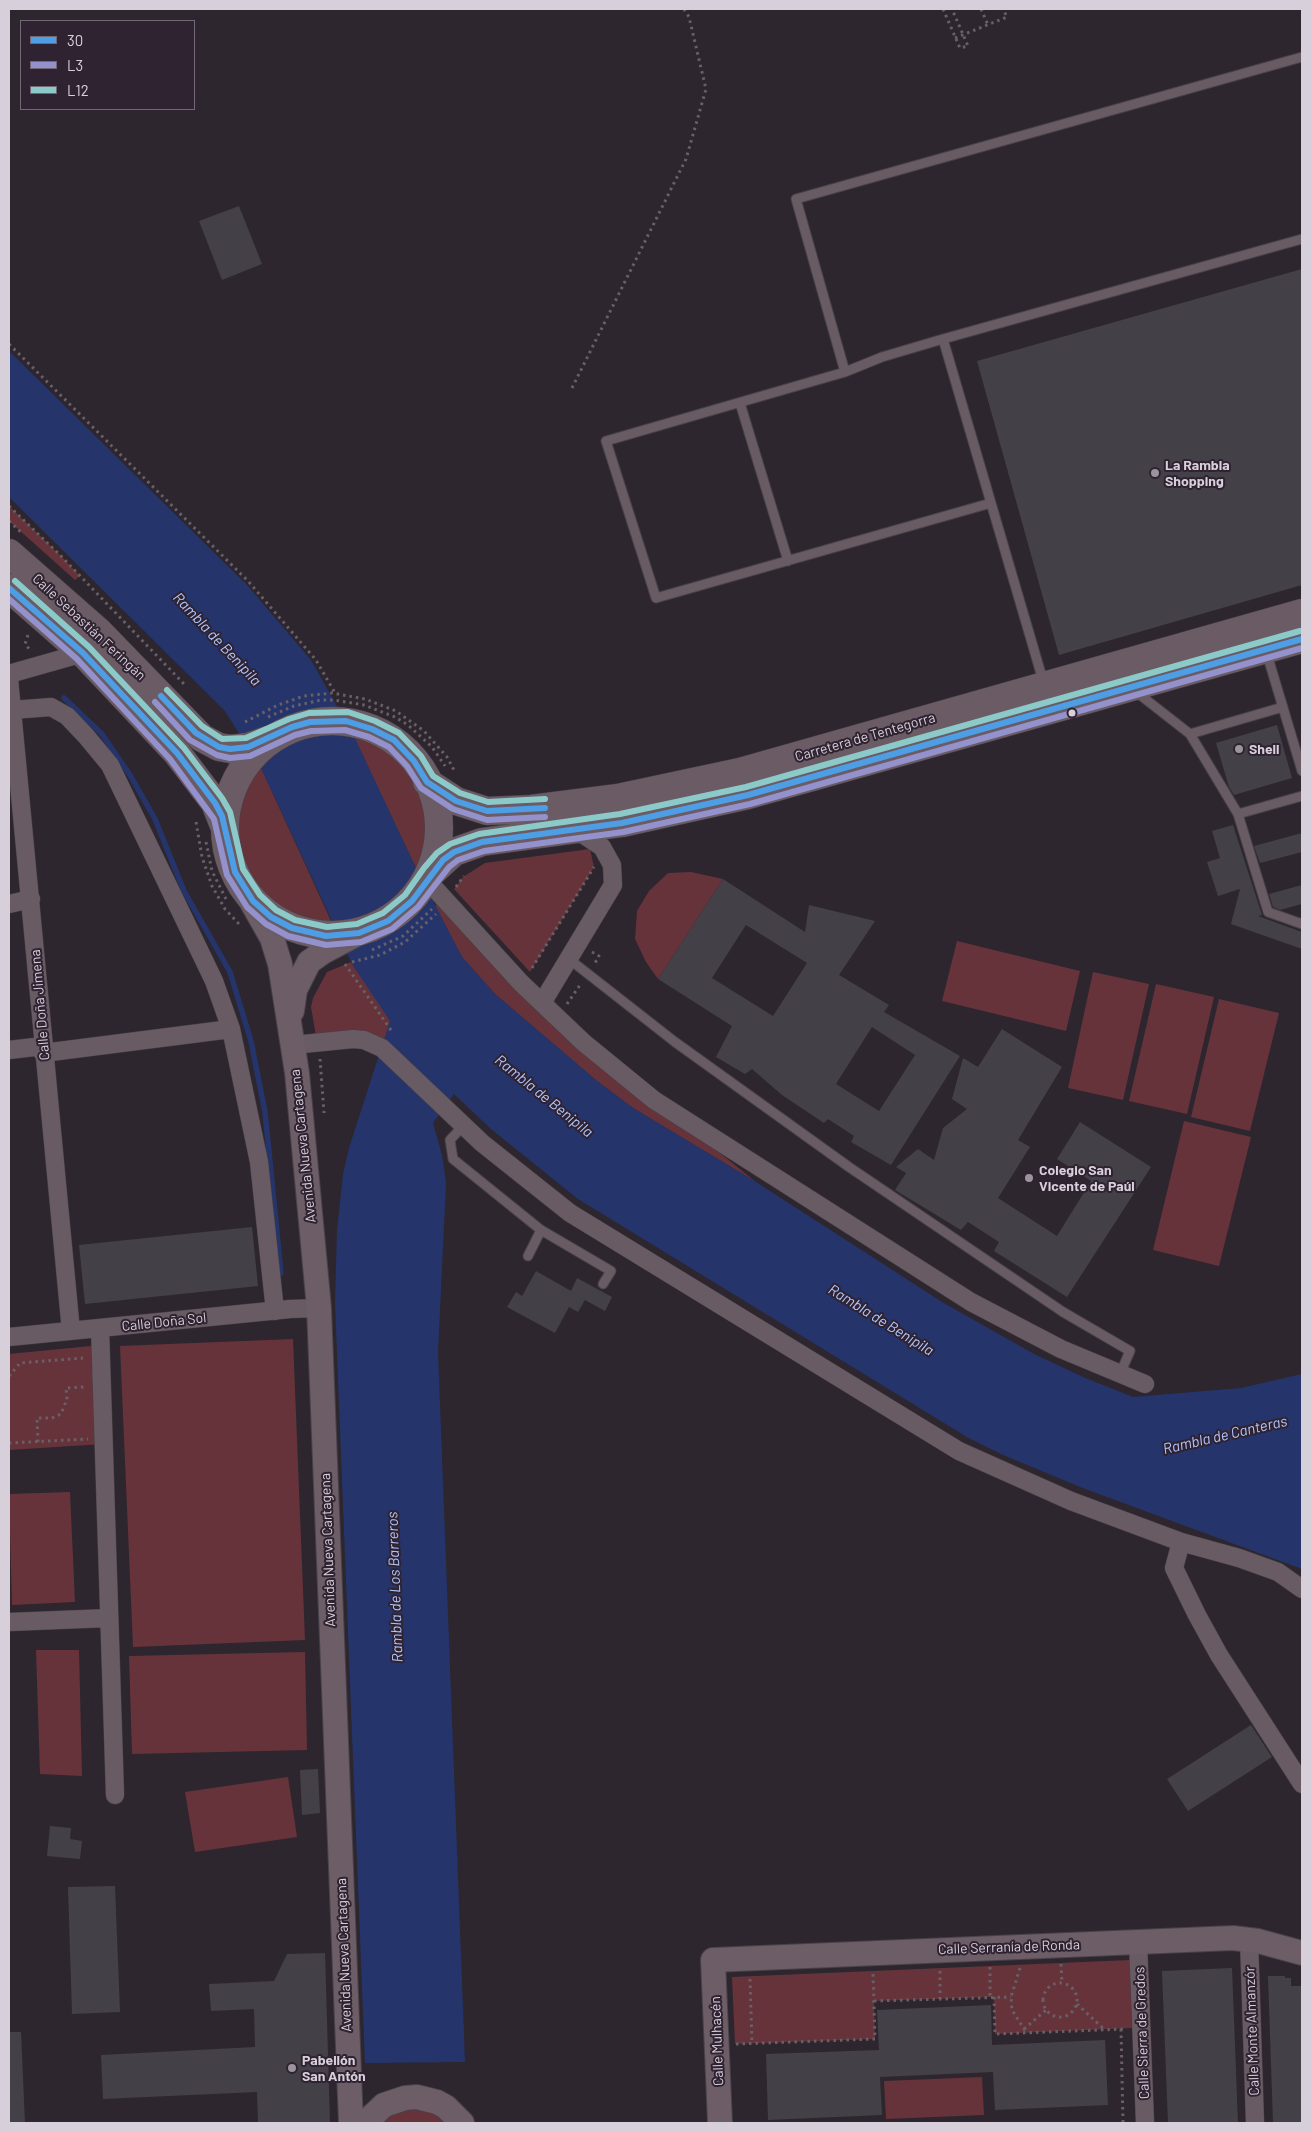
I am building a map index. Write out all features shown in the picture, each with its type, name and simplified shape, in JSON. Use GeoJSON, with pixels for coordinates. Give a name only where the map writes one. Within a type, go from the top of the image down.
{"type":"FeatureCollection","features":[{"type":"Feature","properties":{"kind":"main road","name":"Calle Sebastián Feringán"},"geometry":{"type":"LineString","coordinates":[[9,553],[99,632],[196,733],[219,747],[230,749],[254,737]]}},
{"type":"Feature","properties":{"kind":"main road","name":"Calle Sebastián Feringán"},"geometry":{"type":"LineString","coordinates":[[9,588],[83,653],[177,753],[215,803],[215,831]]}},
{"type":"Feature","properties":{"kind":"main road","name":"Carretera de Tentegorra"},"geometry":{"type":"LineString","coordinates":[[439,779],[456,802],[487,811],[524,810],[618,798],[740,772],[1302,613]]}},
{"type":"Feature","properties":{"kind":"main road","name":"Carretera de Tentegorra"},"geometry":{"type":"LineString","coordinates":[[351,948],[379,926],[396,916],[412,901],[434,893],[454,852],[482,842],[650,818],[748,795],[1266,650],[1299,645]]}},
{"type":"Feature","properties":{"kind":"main road"},"geometry":{"type":"LineString","coordinates":[[351,948],[292,928],[238,899],[232,862],[215,831],[254,737],[310,722],[340,711],[394,740],[414,761],[439,779],[436,808],[439,834],[434,893]]}},
{"type":"Feature","properties":{"kind":"main road","name":"Avenida Nueva Cartagena"},"geometry":{"type":"LineString","coordinates":[[238,899],[272,938],[278,954],[292,1041],[319,1308],[351,2123]]}},
{"type":"Feature","properties":{"kind":"main road","name":"Avenida Nueva Cartagena"},"geometry":{"type":"LineString","coordinates":[[292,1041],[293,999],[305,968],[314,958],[351,948]]}},
{"type":"Feature","properties":{"kind":"main road","name":"Calle Serranía de Ronda"},"geometry":{"type":"LineString","coordinates":[[714,1960],[1249,1939],[1302,1953]]}},
{"type":"Feature","properties":{"kind":"main road","name":"Calle Mulhacén"},"geometry":{"type":"LineString","coordinates":[[714,1960],[720,2123]]}},
{"type":"Feature","properties":{"kind":"main road","name":"Avenida Nueva Cartagena"},"geometry":{"type":"LineString","coordinates":[[348,2063],[358,2088],[369,2097],[386,2101],[424,2098],[437,2102],[454,2114],[462,2123]]}},
{"type":"Feature","properties":{"kind":"main road"},"geometry":{"type":"LineString","coordinates":[[365,2123],[384,2105],[405,2098]]}},
{"type":"Feature","properties":{"kind":"street"},"geometry":{"type":"LineString","coordinates":[[9,674],[83,653]]}},
{"type":"Feature","properties":{"kind":"street","name":"Calle Doña Jimena"},"geometry":{"type":"LineString","coordinates":[[9,679],[14,774],[31,899],[43,1050],[71,1331]]}},
{"type":"Feature","properties":{"kind":"street"},"geometry":{"type":"LineString","coordinates":[[12,710],[51,707],[67,716],[110,765],[214,981],[231,1029],[259,1162],[275,1311]]}},
{"type":"Feature","properties":{"kind":"street"},"geometry":{"type":"LineString","coordinates":[[542,1003],[610,894],[614,876],[612,865],[602,847],[584,835],[570,830]]}},
{"type":"Feature","properties":{"kind":"street"},"geometry":{"type":"LineString","coordinates":[[434,893],[583,1042],[654,1100],[971,1302],[1061,1349],[1145,1384]]}},
{"type":"Feature","properties":{"kind":"street"},"geometry":{"type":"LineString","coordinates":[[9,904],[31,899]]}},
{"type":"Feature","properties":{"kind":"street"},"geometry":{"type":"LineString","coordinates":[[9,1050],[43,1050],[231,1029]]}},
{"type":"Feature","properties":{"kind":"street"},"geometry":{"type":"LineString","coordinates":[[292,1041],[353,1039],[364,1040],[382,1048],[463,1126],[527,1181],[570,1213],[952,1447],[996,1470],[1071,1501],[1181,1542],[1239,1558],[1278,1572],[1302,1589]]}},
{"type":"Feature","properties":{"kind":"street","name":"Calle Doña Sol"},"geometry":{"type":"LineString","coordinates":[[9,1337],[319,1308]]}},
{"type":"Feature","properties":{"kind":"street"},"geometry":{"type":"LineString","coordinates":[[100,1328],[115,1795]]}},
{"type":"Feature","properties":{"kind":"street"},"geometry":{"type":"LineString","coordinates":[[1181,1542],[1174,1568],[1197,1615],[1219,1655],[1302,1784]]}},
{"type":"Feature","properties":{"kind":"street"},"geometry":{"type":"LineString","coordinates":[[9,1622],[109,1618]]}},
{"type":"Feature","properties":{"kind":"street","name":"Calle Monte Almanzór"},"geometry":{"type":"LineString","coordinates":[[1249,1939],[1256,2123]]}},
{"type":"Feature","properties":{"kind":"street","name":"Calle Sierra de Gredos"},"geometry":{"type":"LineString","coordinates":[[1138,1942],[1145,2123]]}},
{"type":"Feature","properties":{"kind":"lane"},"geometry":{"type":"LineString","coordinates":[[845,372],[796,199],[1302,57]]}},
{"type":"Feature","properties":{"kind":"lane"},"geometry":{"type":"LineString","coordinates":[[991,503],[656,598],[606,441],[845,372],[882,357],[943,339],[1302,239]]}},
{"type":"Feature","properties":{"kind":"lane"},"geometry":{"type":"LineString","coordinates":[[943,339],[1044,686]]}},
{"type":"Feature","properties":{"kind":"lane"},"geometry":{"type":"LineString","coordinates":[[740,402],[788,561]]}},
{"type":"Feature","properties":{"kind":"lane"},"geometry":{"type":"LineString","coordinates":[[1266,650],[1302,771]]}},
{"type":"Feature","properties":{"kind":"lane"},"geometry":{"type":"LineString","coordinates":[[1131,688],[1190,734],[1238,814],[1268,912],[1302,924]]}},
{"type":"Feature","properties":{"kind":"lane"},"geometry":{"type":"LineString","coordinates":[[1190,734],[1283,707]]}},
{"type":"Feature","properties":{"kind":"lane"},"geometry":{"type":"LineString","coordinates":[[1238,814],[1302,796]]}},
{"type":"Feature","properties":{"kind":"lane"},"geometry":{"type":"LineString","coordinates":[[570,959],[675,1042],[849,1167],[1063,1312],[1130,1351],[1120,1374]]}},
{"type":"Feature","properties":{"kind":"lane"},"geometry":{"type":"LineString","coordinates":[[463,1126],[450,1140],[453,1159],[541,1230],[611,1271],[603,1284]]}},
{"type":"Feature","properties":{"kind":"lane"},"geometry":{"type":"LineString","coordinates":[[528,1256],[541,1230]]}},
{"type":"Feature","properties":{"kind":"path"},"geometry":{"type":"LineString","coordinates":[[572,388],[686,160],[706,89],[689,17],[684,9]]}},
{"type":"Feature","properties":{"kind":"path"},"geometry":{"type":"LineString","coordinates":[[943,9],[960,48],[968,46],[952,9]]}},
{"type":"Feature","properties":{"kind":"path"},"geometry":{"type":"LineString","coordinates":[[981,9],[988,24]]}},
{"type":"Feature","properties":{"kind":"path"},"geometry":{"type":"LineString","coordinates":[[956,38],[1007,17],[1003,9]]}},
{"type":"Feature","properties":{"kind":"path"},"geometry":{"type":"LineString","coordinates":[[9,344],[248,581],[316,660],[336,693]]}},
{"type":"Feature","properties":{"kind":"path"},"geometry":{"type":"LineString","coordinates":[[9,506],[60,555],[188,688]]}},
{"type":"Feature","properties":{"kind":"path"},"geometry":{"type":"LineString","coordinates":[[254,737],[291,700],[318,694],[336,693],[381,705],[411,720],[437,744],[456,773]]}},
{"type":"Feature","properties":{"kind":"path"},"geometry":{"type":"LineString","coordinates":[[254,737],[280,711],[308,702],[340,711],[372,707],[408,724],[432,747],[439,779]]}},
{"type":"Feature","properties":{"kind":"path"},"geometry":{"type":"LineString","coordinates":[[197,826],[202,857],[212,886],[225,909],[243,929]]}},
{"type":"Feature","properties":{"kind":"path"},"geometry":{"type":"LineString","coordinates":[[215,831],[212,871],[238,899]]}},
{"type":"Feature","properties":{"kind":"path"},"geometry":{"type":"LineString","coordinates":[[530,972],[594,867],[592,858]]}},
{"type":"Feature","properties":{"kind":"path"},"geometry":{"type":"LineString","coordinates":[[351,948],[380,954],[405,942],[434,893],[466,874]]}},
{"type":"Feature","properties":{"kind":"path"},"geometry":{"type":"LineString","coordinates":[[338,966],[351,948],[403,936],[424,918],[434,893]]}},
{"type":"Feature","properties":{"kind":"path"},"geometry":{"type":"LineString","coordinates":[[351,948],[388,1027]]}},
{"type":"Feature","properties":{"kind":"path"},"geometry":{"type":"LineString","coordinates":[[573,1012],[566,1006],[599,956],[588,949]]}},
{"type":"Feature","properties":{"kind":"path"},"geometry":{"type":"LineString","coordinates":[[9,1376],[20,1363],[101,1356]]}},
{"type":"Feature","properties":{"kind":"path"},"geometry":{"type":"LineString","coordinates":[[38,1442],[37,1418],[52,1418],[61,1414],[67,1399],[66,1388],[102,1386]]}},
{"type":"Feature","properties":{"kind":"path"},"geometry":{"type":"LineString","coordinates":[[9,1443],[104,1438]]}},
{"type":"Feature","properties":{"kind":"path"},"geometry":{"type":"LineString","coordinates":[[1061,1964],[1062,1982]]}},
{"type":"Feature","properties":{"kind":"path"},"geometry":{"type":"LineString","coordinates":[[1021,1965],[1011,1997],[1012,2010],[1024,2029],[1029,2033]]}},
{"type":"Feature","properties":{"kind":"path"},"geometry":{"type":"LineString","coordinates":[[990,1966],[995,2034],[1141,2029]]}},
{"type":"Feature","properties":{"kind":"path"},"geometry":{"type":"LineString","coordinates":[[940,1968],[940,1999]]}},
{"type":"Feature","properties":{"kind":"path"},"geometry":{"type":"LineString","coordinates":[[734,2044],[875,2039],[873,1971]]}},
{"type":"Feature","properties":{"kind":"path"},"geometry":{"type":"LineString","coordinates":[[750,1976],[752,2044]]}},
{"type":"Feature","properties":{"kind":"path"},"geometry":{"type":"LineString","coordinates":[[1078,2004],[1073,2012],[1063,2017],[1057,2017],[1046,2010],[1043,1998],[1046,1990],[1051,1985],[1062,1982],[1073,1987],[1078,2004],[1104,2030]]}},
{"type":"Feature","properties":{"kind":"path"},"geometry":{"type":"LineString","coordinates":[[874,2001],[1011,1997]]}},
{"type":"Feature","properties":{"kind":"path"},"geometry":{"type":"LineString","coordinates":[[1024,2029],[1046,2010]]}},
{"type":"Feature","properties":{"kind":"path"},"geometry":{"type":"LineString","coordinates":[[1121,2029],[1123,2123]]}},
{"type":"Feature","properties":{"kind":"shaded area"},"geometry":{"type":"Polygon","coordinates":[[[9,506],[80,576],[75,580],[9,521],[9,506]]]}},
{"type":"Feature","properties":{"kind":"shaded area"},"geometry":{"type":"Polygon","coordinates":[[[346,721],[372,729],[394,740],[414,761],[427,782],[436,807],[439,834],[435,860],[424,885],[346,721]]]}},
{"type":"Feature","properties":{"kind":"shaded area"},"geometry":{"type":"Polygon","coordinates":[[[253,755],[262,770],[338,936],[303,932],[271,917],[240,883],[226,839],[225,816],[233,786],[253,755]]]}},
{"type":"Feature","properties":{"kind":"shaded area"},"geometry":{"type":"Polygon","coordinates":[[[590,849],[594,867],[530,972],[454,889],[463,877],[485,863],[590,849]]]}},
{"type":"Feature","properties":{"kind":"shaded area"},"geometry":{"type":"Polygon","coordinates":[[[691,872],[723,879],[658,979],[646,962],[635,939],[637,911],[649,891],[668,873],[691,872]]]}},
{"type":"Feature","properties":{"kind":"shaded area"},"geometry":{"type":"Polygon","coordinates":[[[442,896],[654,1100],[756,1182],[633,1108],[597,1081],[495,994],[462,957],[435,906],[442,896]]]}},
{"type":"Feature","properties":{"kind":"shaded area"},"geometry":{"type":"Polygon","coordinates":[[[957,941],[1080,971],[1066,1031],[942,1001],[957,941]]]}},
{"type":"Feature","properties":{"kind":"shaded area"},"geometry":{"type":"Polygon","coordinates":[[[351,962],[391,1021],[382,1048],[317,1042],[311,1007],[313,998],[327,972],[351,962]]]}},
{"type":"Feature","properties":{"kind":"shaded area"},"geometry":{"type":"Polygon","coordinates":[[[1093,972],[1149,984],[1123,1100],[1068,1088],[1093,972]]]}},
{"type":"Feature","properties":{"kind":"shaded area"},"geometry":{"type":"Polygon","coordinates":[[[1156,984],[1214,997],[1187,1114],[1129,1101],[1156,984]]]}},
{"type":"Feature","properties":{"kind":"shaded area"},"geometry":{"type":"Polygon","coordinates":[[[1219,999],[1279,1013],[1250,1131],[1191,1117],[1219,999]]]}},
{"type":"Feature","properties":{"kind":"shaded area"},"geometry":{"type":"Polygon","coordinates":[[[1184,1121],[1251,1137],[1219,1266],[1153,1250],[1184,1121]]]}},
{"type":"Feature","properties":{"kind":"shaded area"},"geometry":{"type":"Polygon","coordinates":[[[293,1339],[305,1640],[133,1647],[120,1346],[293,1339]]]}},
{"type":"Feature","properties":{"kind":"shaded area"},"geometry":{"type":"Polygon","coordinates":[[[101,1345],[104,1444],[9,1450],[9,1354],[101,1345]]]}},
{"type":"Feature","properties":{"kind":"shaded area"},"geometry":{"type":"Polygon","coordinates":[[[70,1492],[75,1602],[12,1605],[9,1494],[70,1492]]]}},
{"type":"Feature","properties":{"kind":"shaded area"},"geometry":{"type":"Polygon","coordinates":[[[36,1650],[79,1650],[82,1776],[40,1774],[36,1650]]]}},
{"type":"Feature","properties":{"kind":"shaded area"},"geometry":{"type":"Polygon","coordinates":[[[305,1652],[307,1750],[132,1754],[129,1656],[305,1652]]]}},
{"type":"Feature","properties":{"kind":"shaded area"},"geometry":{"type":"Polygon","coordinates":[[[288,1777],[297,1837],[195,1852],[185,1792],[288,1777]]]}},
{"type":"Feature","properties":{"kind":"shaded area"},"geometry":{"type":"Polygon","coordinates":[[[1130,1960],[1132,2028],[995,2034],[994,1997],[874,2001],[875,2039],[735,2044],[732,1977],[1130,1960]]]}},
{"type":"Feature","properties":{"kind":"shaded area"},"geometry":{"type":"Polygon","coordinates":[[[982,2077],[984,2115],[886,2119],[884,2081],[982,2077]]]}},
{"type":"Feature","properties":{"kind":"shaded area"},"geometry":{"type":"Polygon","coordinates":[[[405,2098],[462,2123],[365,2123],[405,2098]]]}},
{"type":"Feature","properties":{"kind":"water"},"geometry":{"type":"Polygon","coordinates":[[[9,351],[247,585],[311,660],[356,740],[415,866],[462,957],[495,994],[597,1081],[633,1108],[756,1182],[942,1302],[1034,1354],[1083,1377],[1133,1397],[1241,1388],[1302,1374],[1302,1569],[1080,1487],[1001,1454],[967,1437],[578,1199],[491,1129],[454,1094],[433,1123],[442,1155],[446,1183],[438,1352],[465,2062],[365,2063],[335,1302],[337,1230],[343,1174],[349,1148],[390,1021],[352,964],[262,770],[225,711],[9,497],[9,351]]]}},
{"type":"Feature","properties":{"kind":"building"},"geometry":{"type":"Polygon","coordinates":[[[239,206],[262,264],[222,280],[199,221],[239,206]]]}},
{"type":"Feature","properties":{"kind":"building","name":"La Rambla Shopping"},"geometry":{"type":"Polygon","coordinates":[[[1302,269],[1302,585],[1059,655],[977,361],[1302,269]]]}},
{"type":"Feature","properties":{"kind":"building"},"geometry":{"type":"Polygon","coordinates":[[[1277,725],[1292,778],[1234,795],[1229,787],[1216,743],[1277,725]]]}},
{"type":"Feature","properties":{"kind":"building"},"geometry":{"type":"Polygon","coordinates":[[[1233,825],[1262,915],[1258,916],[1302,932],[1302,949],[1231,924],[1240,889],[1218,896],[1207,862],[1220,858],[1212,831],[1233,825]]]}},
{"type":"Feature","properties":{"kind":"building"},"geometry":{"type":"Polygon","coordinates":[[[1302,833],[1302,852],[1260,863],[1254,846],[1302,833]]]}},
{"type":"Feature","properties":{"kind":"building"},"geometry":{"type":"Polygon","coordinates":[[[723,879],[805,932],[809,905],[875,921],[839,975],[889,1005],[884,1012],[960,1056],[891,1165],[851,1142],[854,1136],[828,1119],[824,1123],[782,1095],[752,1069],[745,1074],[716,1057],[732,1026],[658,979],[723,879]],[[746,925],[712,978],[773,1016],[807,963],[746,925]],[[872,1027],[836,1084],[879,1111],[915,1055],[872,1027]]]}},
{"type":"Feature","properties":{"kind":"building"},"geometry":{"type":"Polygon","coordinates":[[[1302,885],[1302,904],[1280,910],[1273,907],[1269,894],[1302,885]]]}},
{"type":"Feature","properties":{"kind":"building"},"geometry":{"type":"Polygon","coordinates":[[[1002,1029],[1062,1067],[1018,1140],[1030,1147],[998,1198],[1057,1236],[1091,1181],[1057,1159],[1080,1122],[1151,1167],[1067,1297],[994,1251],[999,1242],[968,1222],[961,1230],[895,1190],[906,1173],[896,1167],[918,1149],[934,1160],[943,1128],[967,1109],[952,1099],[963,1058],[978,1067],[1002,1029]]]}},
{"type":"Feature","properties":{"kind":"building"},"geometry":{"type":"Polygon","coordinates":[[[252,1227],[258,1286],[85,1304],[79,1245],[252,1227]]]}},
{"type":"Feature","properties":{"kind":"building"},"geometry":{"type":"Polygon","coordinates":[[[536,1271],[571,1291],[577,1278],[612,1297],[605,1311],[585,1300],[578,1312],[569,1307],[555,1333],[507,1307],[516,1292],[522,1296],[536,1271]]]}},
{"type":"Feature","properties":{"kind":"building"},"geometry":{"type":"Polygon","coordinates":[[[1251,1725],[1272,1757],[1188,1811],[1167,1779],[1251,1725]]]}},
{"type":"Feature","properties":{"kind":"building"},"geometry":{"type":"Polygon","coordinates":[[[318,1769],[320,1813],[302,1815],[300,1770],[318,1769]]]}},
{"type":"Feature","properties":{"kind":"building"},"geometry":{"type":"Polygon","coordinates":[[[50,1826],[71,1828],[70,1839],[82,1841],[80,1859],[47,1856],[50,1826]]]}},
{"type":"Feature","properties":{"kind":"building"},"geometry":{"type":"Polygon","coordinates":[[[115,1886],[120,2012],[72,2014],[68,1887],[115,1886]]]}},
{"type":"Feature","properties":{"kind":"building"},"geometry":{"type":"Polygon","coordinates":[[[325,1953],[330,2123],[258,2123],[257,2092],[103,2099],[101,2055],[255,2047],[254,2009],[211,2011],[209,1984],[274,1981],[287,1954],[325,1953]]]}},
{"type":"Feature","properties":{"kind":"building"},"geometry":{"type":"Polygon","coordinates":[[[1232,1968],[1238,2123],[1168,2123],[1162,1971],[1232,1968]]]}},
{"type":"Feature","properties":{"kind":"building"},"geometry":{"type":"Polygon","coordinates":[[[1268,1976],[1285,1976],[1285,1978],[1291,1978],[1291,1986],[1302,1986],[1302,2123],[1273,2123],[1268,1976]]]}},
{"type":"Feature","properties":{"kind":"building"},"geometry":{"type":"Polygon","coordinates":[[[991,2005],[992,2045],[1105,2040],[1108,2105],[995,2110],[993,2072],[880,2077],[882,2115],[768,2120],[766,2054],[879,2050],[877,2010],[991,2005]]]}},
{"type":"Feature","properties":{"kind":"building"},"geometry":{"type":"Polygon","coordinates":[[[9,2032],[21,2032],[25,2123],[9,2123],[9,2032]]]}},
{"type":"Feature","properties":{"kind":"waterway"},"geometry":{"type":"LineString","coordinates":[[64,698],[101,733],[130,775],[155,819],[184,891],[230,972],[251,1041],[265,1112],[281,1273]]}},
{"type":"Feature","properties":{"kind":"transit line","name":"L12"},"geometry":{"type":"LineString","coordinates":[[15,581],[89,647],[184,748],[222,798],[230,812],[243,869],[260,895],[276,910],[295,920],[327,927],[357,924],[383,913],[405,895],[437,853],[450,844],[479,834],[620,814],[746,787],[1300,631]]}},
{"type":"Feature","properties":{"kind":"transit line","name":"30"},"geometry":{"type":"LineString","coordinates":[[9,588],[83,653],[177,753],[215,803],[222,816],[235,872],[253,901],[271,917],[292,928],[326,936],[359,933],[388,921],[412,901],[443,860],[454,852],[482,842],[622,823],[748,795],[1302,639]]}},
{"type":"Feature","properties":{"kind":"transit line","name":"L3"},"geometry":{"type":"LineString","coordinates":[[9,599],[77,659],[170,759],[214,819],[227,875],[247,907],[266,924],[288,936],[326,945],[361,942],[392,929],[418,907],[449,867],[458,860],[484,851],[623,832],[750,804],[1302,648]]}},
{"type":"Feature","properties":{"kind":"transit line","name":"L12"},"geometry":{"type":"LineString","coordinates":[[167,690],[202,726],[222,739],[246,738],[289,719],[309,713],[348,712],[375,721],[399,733],[421,756],[433,776],[460,793],[488,802],[545,799]]}},
{"type":"Feature","properties":{"kind":"transit line","name":"30"},"geometry":{"type":"LineString","coordinates":[[161,696],[196,733],[219,747],[230,749],[248,747],[292,727],[310,722],[346,721],[372,729],[394,740],[414,761],[427,782],[456,801],[487,811],[545,808]]}},
{"type":"Feature","properties":{"kind":"transit line","name":"L3"},"geometry":{"type":"LineString","coordinates":[[155,702],[190,740],[217,755],[230,758],[250,756],[295,735],[311,731],[345,730],[369,737],[389,747],[407,766],[421,788],[453,809],[487,820],[545,817]]}},
{"type":"Feature","properties":{"kind":"place","name":"La Rambla Shopping"},"geometry":{"type":"Point","coordinates":[1155,473]}},
{"type":"Feature","properties":{"kind":"place","name":"Shell"},"geometry":{"type":"Point","coordinates":[1239,749]}},
{"type":"Feature","properties":{"kind":"place","name":"Colegio San Vicente de Paúl"},"geometry":{"type":"Point","coordinates":[1029,1178]}},
{"type":"Feature","properties":{"kind":"place","name":"Pabellón San Antón"},"geometry":{"type":"Point","coordinates":[292,2068]}},
{"type":"Feature","properties":{"kind":"water label","name":"Rambla de Benipila"},"geometry":{"type":"Point","coordinates":[217,639]}},
{"type":"Feature","properties":{"kind":"water label","name":"Rambla de Benipila"},"geometry":{"type":"Point","coordinates":[544,1096]}},
{"type":"Feature","properties":{"kind":"water label","name":"Rambla de Benipila"},"geometry":{"type":"Point","coordinates":[881,1320]}},
{"type":"Feature","properties":{"kind":"water label","name":"Rambla de Canteras"},"geometry":{"type":"Point","coordinates":[1225,1435]}},
{"type":"Feature","properties":{"kind":"water label","name":"Rambla de Los Barreros"},"geometry":{"type":"Point","coordinates":[395,1587]}}]}
